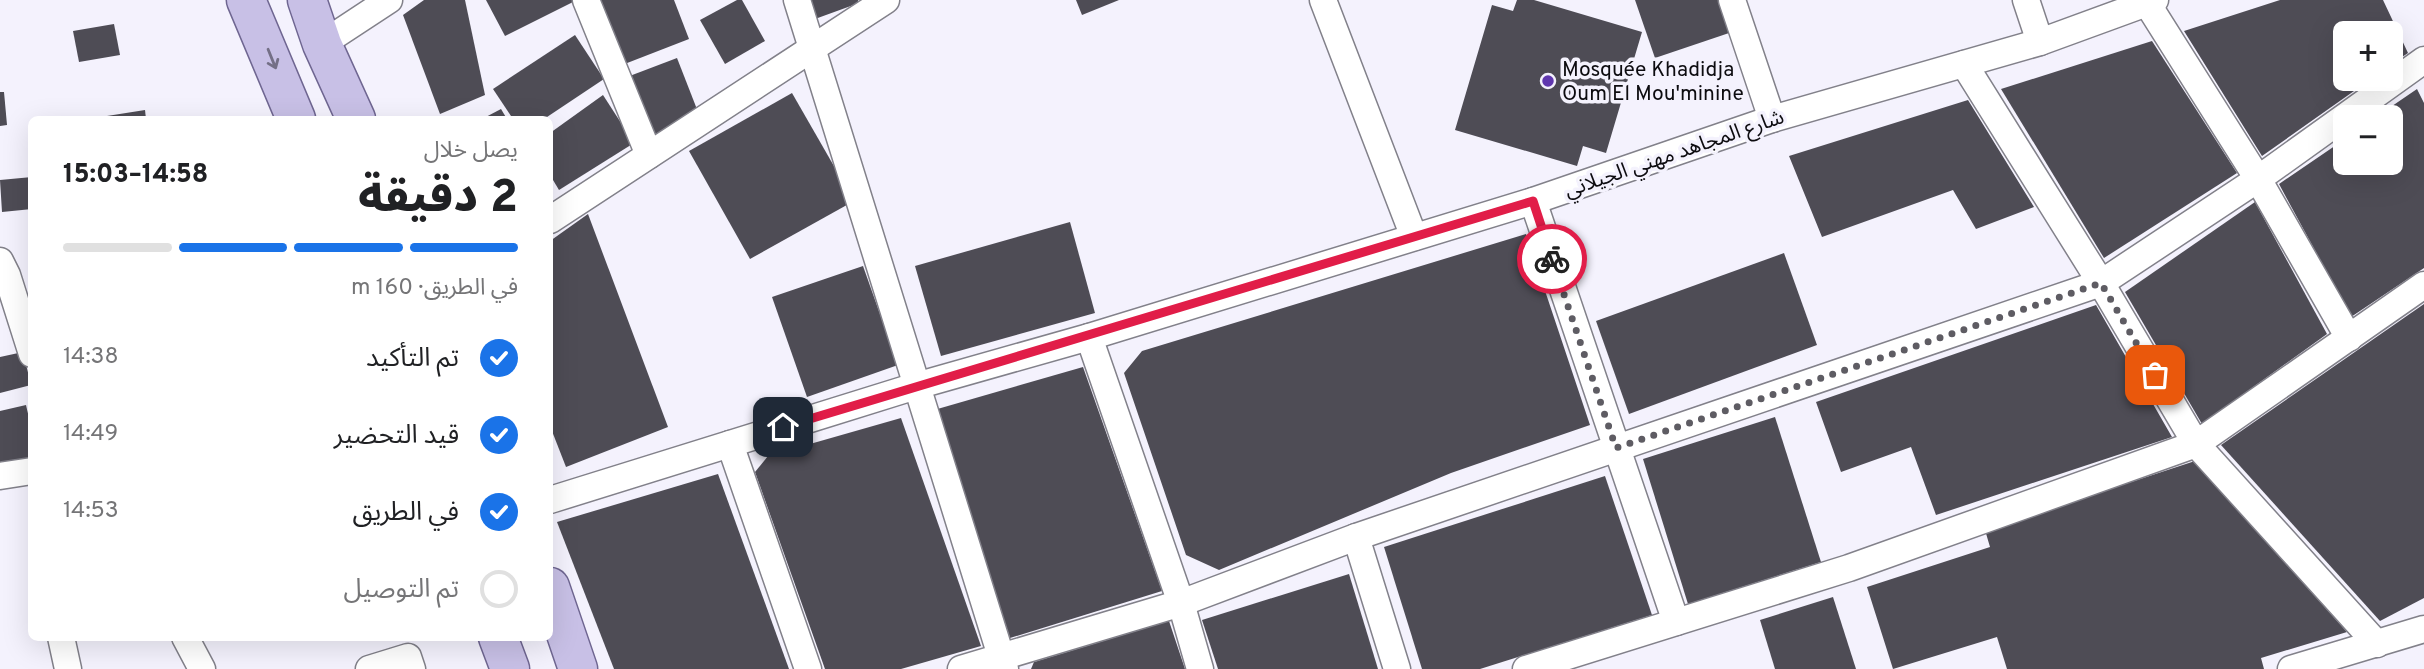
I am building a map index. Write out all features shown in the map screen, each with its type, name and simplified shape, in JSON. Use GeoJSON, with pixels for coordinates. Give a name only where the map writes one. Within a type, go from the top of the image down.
{"type":"FeatureCollection","features":[{"type":"Feature","properties":{"kind":"main road"},"geometry":{"type":"LineString","coordinates":[[246,0],[295,116]]}},
{"type":"Feature","properties":{"kind":"main road"},"geometry":{"type":"LineString","coordinates":[[307,0],[322,44],[355,116]]}},
{"type":"Feature","properties":{"kind":"main road"},"geometry":{"type":"LineString","coordinates":[[553,596],[578,669]]}},
{"type":"Feature","properties":{"kind":"main road"},"geometry":{"type":"LineString","coordinates":[[500,641],[510,669]]}},
{"type":"Feature","properties":{"kind":"street"},"geometry":{"type":"LineString","coordinates":[[322,44],[389,0]]}},
{"type":"Feature","properties":{"kind":"street"},"geometry":{"type":"LineString","coordinates":[[586,0],[649,155]]}},
{"type":"Feature","properties":{"kind":"street"},"geometry":{"type":"LineString","coordinates":[[797,0],[1003,664]]}},
{"type":"Feature","properties":{"kind":"street"},"geometry":{"type":"LineString","coordinates":[[553,218],[886,0]]}},
{"type":"Feature","properties":{"kind":"street"},"geometry":{"type":"LineString","coordinates":[[1732,0],[1772,119]]}},
{"type":"Feature","properties":{"kind":"street"},"geometry":{"type":"LineString","coordinates":[[2026,0],[2040,42]]}},
{"type":"Feature","properties":{"kind":"street"},"geometry":{"type":"LineString","coordinates":[[2151,1],[2258,179],[2348,338]]}},
{"type":"Feature","properties":{"kind":"street","name":"شارع المجاهد مهني الجيلاني"},"geometry":{"type":"LineString","coordinates":[[553,499],[916,386],[1089,337],[1533,201],[1772,119],[2040,42],[2151,1]]}},
{"type":"Feature","properties":{"kind":"street"},"geometry":{"type":"LineString","coordinates":[[1330,2],[1414,237]]}},
{"type":"Feature","properties":{"kind":"street"},"geometry":{"type":"LineString","coordinates":[[961,669],[1003,664],[1181,603],[1356,537],[2101,283],[2258,179],[2424,60]]}},
{"type":"Feature","properties":{"kind":"street"},"geometry":{"type":"LineString","coordinates":[[1964,64],[2101,283],[2196,444],[2377,644]]}},
{"type":"Feature","properties":{"kind":"street"},"geometry":{"type":"LineString","coordinates":[[1533,201],[1676,622]]}},
{"type":"Feature","properties":{"kind":"street"},"geometry":{"type":"LineString","coordinates":[[2,271],[28,343]]}},
{"type":"Feature","properties":{"kind":"street"},"geometry":{"type":"LineString","coordinates":[[1526,669],[1849,568],[2196,444],[2424,285]]}},
{"type":"Feature","properties":{"kind":"street"},"geometry":{"type":"LineString","coordinates":[[1089,337],[1181,603],[1200,669]]}},
{"type":"Feature","properties":{"kind":"street"},"geometry":{"type":"LineString","coordinates":[[730,444],[808,669]]}},
{"type":"Feature","properties":{"kind":"street"},"geometry":{"type":"LineString","coordinates":[[0,477],[28,472]]}},
{"type":"Feature","properties":{"kind":"street"},"geometry":{"type":"LineString","coordinates":[[1356,537],[1397,669]]}},
{"type":"Feature","properties":{"kind":"street"},"geometry":{"type":"LineString","coordinates":[[2291,669],[2424,629]]}},
{"type":"Feature","properties":{"kind":"street"},"geometry":{"type":"LineString","coordinates":[[62,641],[68,669]]}},
{"type":"Feature","properties":{"kind":"street"},"geometry":{"type":"LineString","coordinates":[[187,641],[202,669]]}},
{"type":"Feature","properties":{"kind":"street"},"geometry":{"type":"LineString","coordinates":[[369,669],[408,657],[412,669]]}},
{"type":"Feature","properties":{"kind":"building"},"geometry":{"type":"Polygon","coordinates":[[[424,0],[465,0],[485,95],[440,114],[403,15],[424,0]]]}},
{"type":"Feature","properties":{"kind":"building"},"geometry":{"type":"Polygon","coordinates":[[[486,0],[577,0],[505,36],[486,0]]]}},
{"type":"Feature","properties":{"kind":"building"},"geometry":{"type":"Polygon","coordinates":[[[596,0],[674,0],[689,39],[622,65],[596,0]]]}},
{"type":"Feature","properties":{"kind":"building"},"geometry":{"type":"Polygon","coordinates":[[[737,0],[742,0],[765,41],[725,64],[700,20],[737,0]]]}},
{"type":"Feature","properties":{"kind":"building"},"geometry":{"type":"Polygon","coordinates":[[[809,0],[858,0],[859,3],[815,19],[809,0]]]}},
{"type":"Feature","properties":{"kind":"building"},"geometry":{"type":"Polygon","coordinates":[[[1076,0],[1119,0],[1082,15],[1076,0]]]}},
{"type":"Feature","properties":{"kind":"building","name":"Mosquée Khadidja Oum El Mou'minine"},"geometry":{"type":"Polygon","coordinates":[[[1517,0],[1534,0],[1642,32],[1606,153],[1583,146],[1577,166],[1455,130],[1492,5],[1513,11],[1517,0]]]}},
{"type":"Feature","properties":{"kind":"building"},"geometry":{"type":"Polygon","coordinates":[[[1635,0],[1724,0],[1735,31],[1655,58],[1635,0]]]}},
{"type":"Feature","properties":{"kind":"building"},"geometry":{"type":"Polygon","coordinates":[[[2280,0],[2383,0],[2393,21],[2333,21],[2333,91],[2354,91],[2262,156],[2184,31],[2280,0]]]}},
{"type":"Feature","properties":{"kind":"building"},"geometry":{"type":"Polygon","coordinates":[[[114,24],[120,55],[79,62],[73,31],[114,24]]]}},
{"type":"Feature","properties":{"kind":"building"},"geometry":{"type":"Polygon","coordinates":[[[575,35],[604,79],[548,116],[511,116],[493,89],[575,35]]]}},
{"type":"Feature","properties":{"kind":"building"},"geometry":{"type":"Polygon","coordinates":[[[2152,41],[2237,173],[2104,258],[2001,89],[2152,41]]]}},
{"type":"Feature","properties":{"kind":"building"},"geometry":{"type":"Polygon","coordinates":[[[2403,42],[2408,53],[2403,56],[2403,42]]]}},
{"type":"Feature","properties":{"kind":"building"},"geometry":{"type":"Polygon","coordinates":[[[677,58],[700,117],[650,137],[627,77],[677,58]]]}},
{"type":"Feature","properties":{"kind":"building"},"geometry":{"type":"Polygon","coordinates":[[[2417,89],[2424,103],[2424,268],[2351,317],[2279,184],[2333,147],[2333,175],[2403,175],[2403,105],[2394,105],[2417,89]]]}},
{"type":"Feature","properties":{"kind":"building"},"geometry":{"type":"Polygon","coordinates":[[[0,92],[4,92],[7,125],[0,126],[0,92]]]}},
{"type":"Feature","properties":{"kind":"building"},"geometry":{"type":"Polygon","coordinates":[[[792,93],[854,201],[750,259],[689,151],[792,93]]]}},
{"type":"Feature","properties":{"kind":"building"},"geometry":{"type":"Polygon","coordinates":[[[603,95],[634,143],[559,190],[553,180],[553,131],[603,95]]]}},
{"type":"Feature","properties":{"kind":"building"},"geometry":{"type":"Polygon","coordinates":[[[1968,100],[2034,207],[1976,229],[1953,190],[1822,237],[1789,156],[1968,100]]]}},
{"type":"Feature","properties":{"kind":"building"},"geometry":{"type":"Polygon","coordinates":[[[501,109],[505,116],[488,116],[501,109]]]}},
{"type":"Feature","properties":{"kind":"building"},"geometry":{"type":"Polygon","coordinates":[[[145,110],[146,116],[107,116],[145,110]]]}},
{"type":"Feature","properties":{"kind":"building"},"geometry":{"type":"Polygon","coordinates":[[[28,177],[28,209],[2,212],[0,180],[28,177]]]}},
{"type":"Feature","properties":{"kind":"building"},"geometry":{"type":"Polygon","coordinates":[[[2255,202],[2327,334],[2202,424],[2125,292],[2255,202]]]}},
{"type":"Feature","properties":{"kind":"building"},"geometry":{"type":"Polygon","coordinates":[[[588,214],[668,427],[566,467],[553,434],[553,239],[588,214]]]}},
{"type":"Feature","properties":{"kind":"building"},"geometry":{"type":"Polygon","coordinates":[[[1070,222],[1095,313],[941,356],[915,266],[1070,222]]]}},
{"type":"Feature","properties":{"kind":"building"},"geometry":{"type":"Polygon","coordinates":[[[1526,234],[1590,425],[1451,473],[1219,570],[1186,555],[1124,373],[1142,351],[1526,234]]]}},
{"type":"Feature","properties":{"kind":"building"},"geometry":{"type":"Polygon","coordinates":[[[1784,253],[1817,345],[1629,414],[1596,321],[1784,253]]]}},
{"type":"Feature","properties":{"kind":"building"},"geometry":{"type":"Polygon","coordinates":[[[863,266],[898,365],[807,397],[772,297],[863,266]]]}},
{"type":"Feature","properties":{"kind":"building"},"geometry":{"type":"Polygon","coordinates":[[[2424,304],[2424,598],[2380,621],[2221,445],[2424,304]]]}},
{"type":"Feature","properties":{"kind":"building"},"geometry":{"type":"Polygon","coordinates":[[[2096,305],[2172,437],[1936,515],[1911,447],[1841,472],[1816,402],[2096,305]]]}},
{"type":"Feature","properties":{"kind":"building"},"geometry":{"type":"Polygon","coordinates":[[[23,352],[28,386],[0,393],[0,357],[23,352]]]}},
{"type":"Feature","properties":{"kind":"building"},"geometry":{"type":"Polygon","coordinates":[[[1083,367],[1162,591],[1010,638],[934,410],[1083,367]]]}},
{"type":"Feature","properties":{"kind":"building"},"geometry":{"type":"Polygon","coordinates":[[[26,405],[28,458],[0,463],[0,411],[26,405]]]}},
{"type":"Feature","properties":{"kind":"building"},"geometry":{"type":"Polygon","coordinates":[[[1775,417],[1821,562],[1688,604],[1643,459],[1775,417]]]}},
{"type":"Feature","properties":{"kind":"building"},"geometry":{"type":"Polygon","coordinates":[[[901,418],[981,646],[901,669],[825,669],[755,472],[768,456],[901,418]]]}},
{"type":"Feature","properties":{"kind":"building"},"geometry":{"type":"Polygon","coordinates":[[[2195,461],[2347,632],[2261,658],[2264,669],[2007,669],[1997,637],[1893,669],[1867,587],[1990,547],[1985,530],[2195,461]]]}},
{"type":"Feature","properties":{"kind":"building"},"geometry":{"type":"Polygon","coordinates":[[[718,474],[789,669],[614,669],[557,522],[718,474]]]}},
{"type":"Feature","properties":{"kind":"building"},"geometry":{"type":"Polygon","coordinates":[[[1605,476],[1652,615],[1480,669],[1422,669],[1384,547],[1605,476]]]}},
{"type":"Feature","properties":{"kind":"building"},"geometry":{"type":"Polygon","coordinates":[[[1349,574],[1378,669],[1218,669],[1202,620],[1349,574]]]}},
{"type":"Feature","properties":{"kind":"building"},"geometry":{"type":"Polygon","coordinates":[[[1833,597],[1856,669],[1775,669],[1760,620],[1833,597]]]}},
{"type":"Feature","properties":{"kind":"building"},"geometry":{"type":"Polygon","coordinates":[[[1169,621],[1185,669],[1031,669],[1034,662],[1169,621]]]}},
{"type":"Feature","properties":{"kind":"way so far"},"geometry":{"type":"LineString","coordinates":[[1552,259],[1616,448],[2101,283],[2155,375]]}},
{"type":"Feature","properties":{"kind":"place","name":"Mosquée Khadidja Oum El Mou'minine"},"geometry":{"type":"Point","coordinates":[1548,81]}},
{"type":"Feature","properties":{"kind":"route"},"geometry":{"type":"LineString","coordinates":[[783,427],[1089,337],[1533,201],[1552,259]]}}]}
